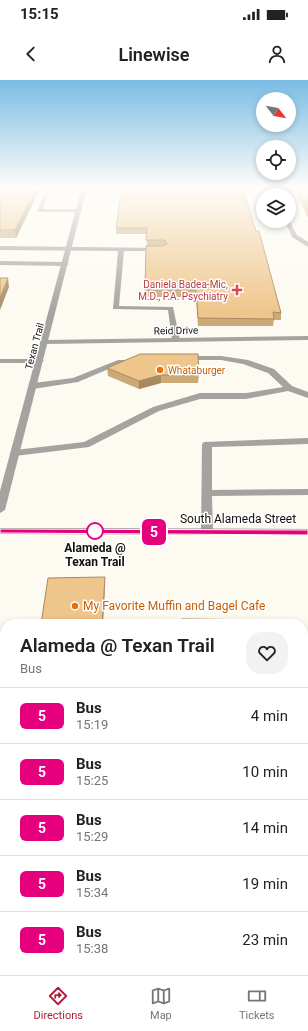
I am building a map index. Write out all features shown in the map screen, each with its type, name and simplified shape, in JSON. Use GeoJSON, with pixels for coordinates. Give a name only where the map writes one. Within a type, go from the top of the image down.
{"type":"FeatureCollection","features":[{"type":"Feature","properties":{"kind":"main road","name":"South Alameda Street"},"geometry":{"type":"LineString","coordinates":[[0,531],[308,532]]}},
{"type":"Feature","properties":{"kind":"street","name":"Texan Trail"},"geometry":{"type":"LineString","coordinates":[[0,510],[75,229]]}},
{"type":"Feature","properties":{"kind":"street"},"geometry":{"type":"LineString","coordinates":[[291,229],[294,236],[308,245]]}},
{"type":"Feature","properties":{"kind":"street"},"geometry":{"type":"LineString","coordinates":[[0,248],[163,249]]}},
{"type":"Feature","properties":{"kind":"street"},"geometry":{"type":"LineString","coordinates":[[121,249],[115,308],[171,308],[176,340]]}},
{"type":"Feature","properties":{"kind":"street"},"geometry":{"type":"LineString","coordinates":[[0,263],[66,264]]}},
{"type":"Feature","properties":{"kind":"street","name":"Reid Drive"},"geometry":{"type":"LineString","coordinates":[[45,342],[308,338]]}},
{"type":"Feature","properties":{"kind":"street"},"geometry":{"type":"LineString","coordinates":[[33,386],[75,380],[132,358]]}},
{"type":"Feature","properties":{"kind":"street"},"geometry":{"type":"LineString","coordinates":[[176,358],[221,358],[245,362],[271,371],[289,388],[308,395]]}},
{"type":"Feature","properties":{"kind":"street"},"geometry":{"type":"LineString","coordinates":[[0,361],[40,361]]}},
{"type":"Feature","properties":{"kind":"street"},"geometry":{"type":"LineString","coordinates":[[15,453],[86,445],[156,409],[200,396],[246,396],[289,388]]}},
{"type":"Feature","properties":{"kind":"street"},"geometry":{"type":"LineString","coordinates":[[207,532],[207,444],[308,441]]}},
{"type":"Feature","properties":{"kind":"street"},"geometry":{"type":"LineString","coordinates":[[207,493],[308,492]]}},
{"type":"Feature","properties":{"kind":"building"},"geometry":{"type":"Polygon","coordinates":[[[0,229],[16,229],[15,230],[0,230],[0,229]]]}},
{"type":"Feature","properties":{"kind":"building"},"geometry":{"type":"Polygon","coordinates":[[[147,229],[255,229],[256,231],[259,231],[281,313],[273,312],[274,319],[198,318],[196,290],[145,290],[146,246],[163,246],[167,244],[165,240],[146,240],[147,229]]]}},
{"type":"Feature","properties":{"kind":"building"},"geometry":{"type":"Polygon","coordinates":[[[0,278],[8,278],[0,298],[0,278]]]}},
{"type":"Feature","properties":{"kind":"building"},"geometry":{"type":"Polygon","coordinates":[[[140,354],[198,354],[199,375],[161,375],[139,381],[107,368],[140,354]]]}},
{"type":"Feature","properties":{"kind":"building","name":"My Favorite Muffin and Bagel Cafe"},"geometry":{"type":"Polygon","coordinates":[[[105,577],[102,619],[42,619],[48,578],[105,577]]]}},
{"type":"Feature","properties":{"kind":"bus line","name":"5"},"geometry":{"type":"LineString","coordinates":[[0,531],[308,532]]}},
{"type":"Feature","properties":{"kind":"place","name":"Daniela Badea-Mic, M.D., P.A. Psychiatry"},"geometry":{"type":"Point","coordinates":[237,290]}},
{"type":"Feature","properties":{"kind":"place","name":"Whataburger"},"geometry":{"type":"Point","coordinates":[160,370]}},
{"type":"Feature","properties":{"kind":"place","name":"Alameda @ Texan Trail"},"geometry":{"type":"Point","coordinates":[95,531]}},
{"type":"Feature","properties":{"kind":"place","name":"My Favorite Muffin and Bagel Cafe"},"geometry":{"type":"Point","coordinates":[75,606]}}]}
